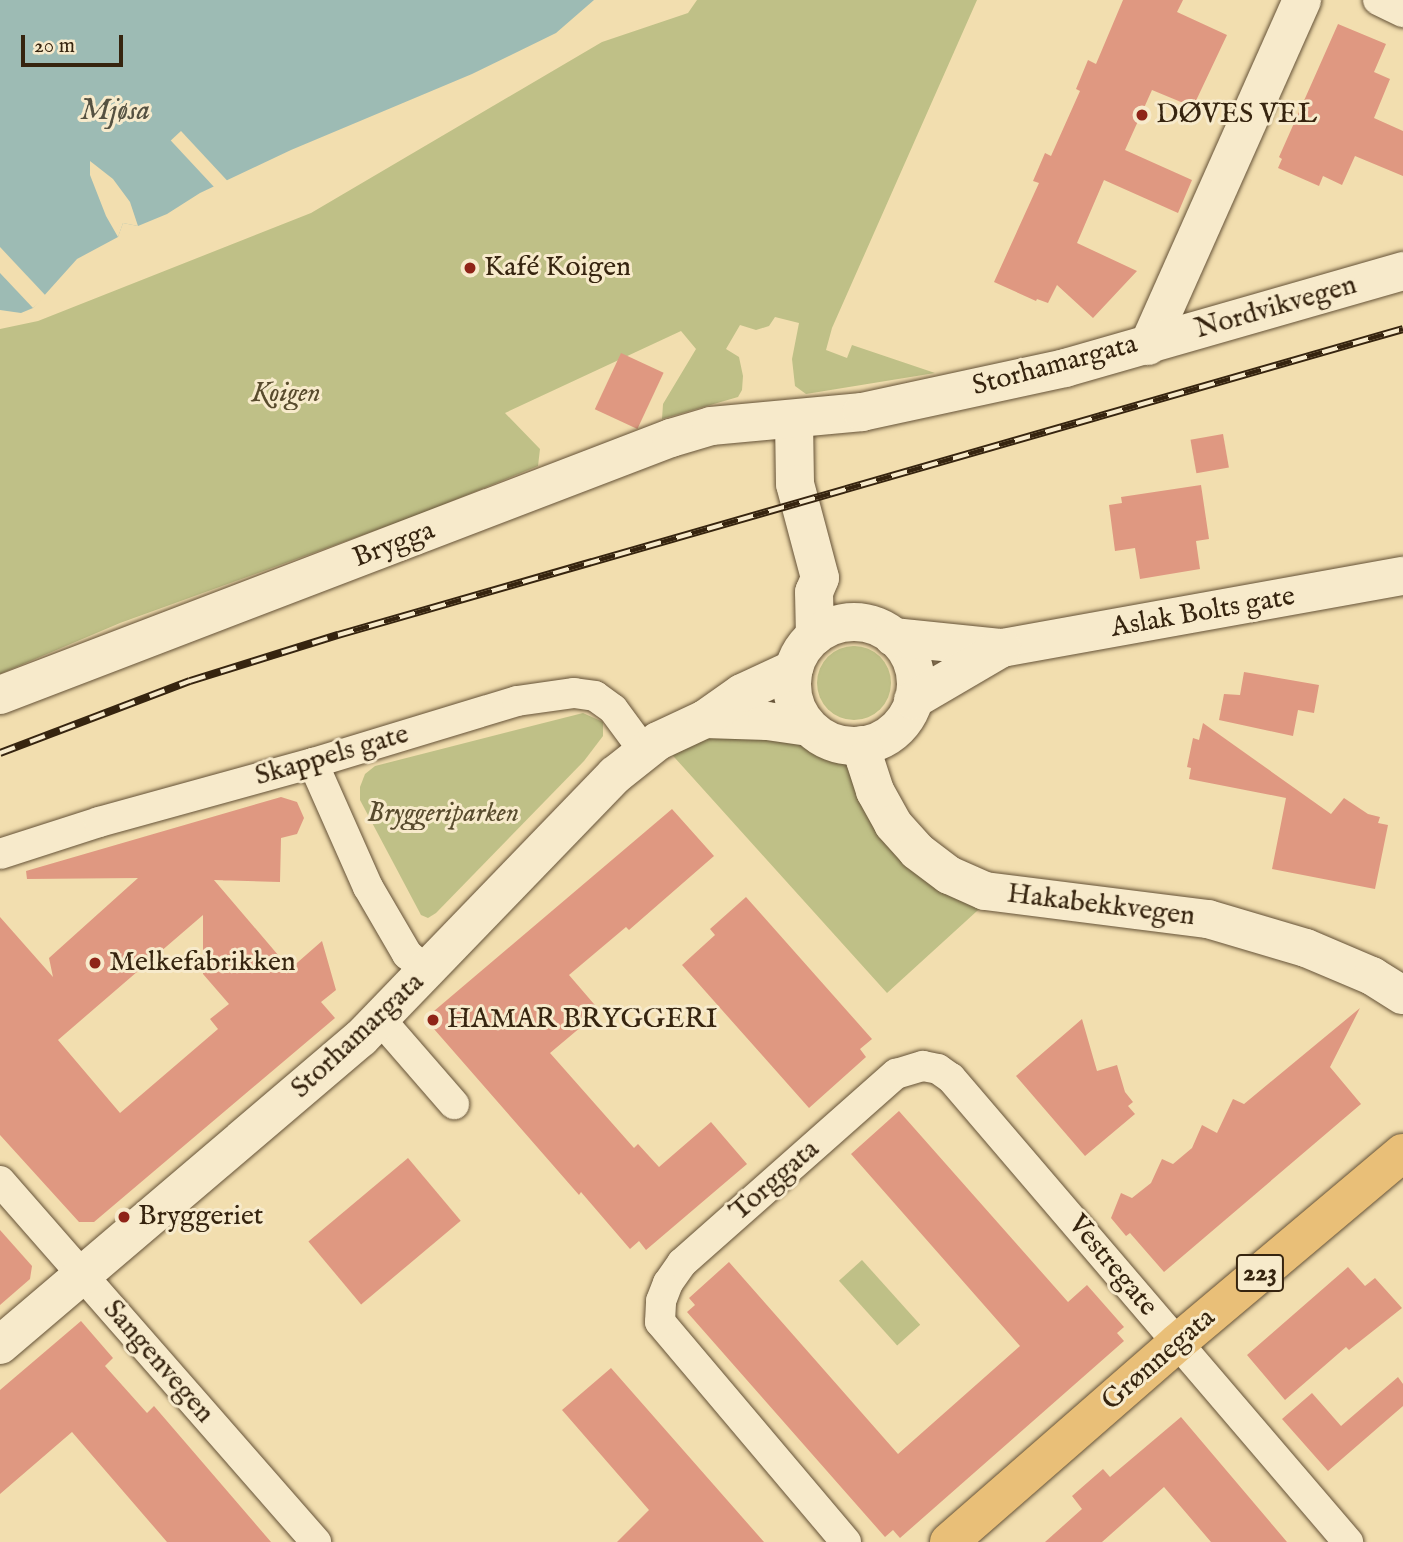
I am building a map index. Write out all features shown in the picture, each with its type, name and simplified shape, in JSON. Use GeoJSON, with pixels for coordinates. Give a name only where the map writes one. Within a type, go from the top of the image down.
{"type":"FeatureCollection","features":[{"type":"Feature","properties":{"kind":"main road","name":"Storhamargata"},"geometry":{"type":"LineString","coordinates":[[794,420],[862,412],[1065,368],[1148,346],[1302,0]]}},
{"type":"Feature","properties":{"kind":"main road","name":"Nordvikvegen"},"geometry":{"type":"LineString","coordinates":[[1148,346],[1403,271]]}},
{"type":"Feature","properties":{"kind":"main road"},"geometry":{"type":"LineString","coordinates":[[794,420],[795,484],[820,578],[814,592],[815,636]]}},
{"type":"Feature","properties":{"kind":"main road","name":"Brygga"},"geometry":{"type":"LineString","coordinates":[[0,695],[671,438],[711,426],[794,420]]}},
{"type":"Feature","properties":{"kind":"main road","name":"Aslak Bolts gate"},"geometry":{"type":"LineString","coordinates":[[893,637],[1002,648],[1403,576]]}},
{"type":"Feature","properties":{"kind":"main road"},"geometry":{"type":"LineString","coordinates":[[820,578],[833,583],[858,622]]}},
{"type":"Feature","properties":{"kind":"main road"},"geometry":{"type":"LineString","coordinates":[[858,622],[873,625],[893,637],[911,662],[915,684],[908,713],[894,730],[863,745],[834,742],[809,727],[794,700],[794,669],[800,654],[815,636],[835,625],[858,622]]}},
{"type":"Feature","properties":{"kind":"main road","name":"Aslak Bolts gate"},"geometry":{"type":"LineString","coordinates":[[913,700],[1002,648]]}},
{"type":"Feature","properties":{"kind":"main road","name":"Storhamargata"},"geometry":{"type":"LineString","coordinates":[[0,1345],[309,1084],[380,1019],[615,775],[644,751],[705,719],[742,693],[794,669]]}},
{"type":"Feature","properties":{"kind":"main road","name":"Storhamargata"},"geometry":{"type":"LineString","coordinates":[[705,719],[767,721],[809,727]]}},
{"type":"Feature","properties":{"kind":"main road","name":"Hakabekkvegen"},"geometry":{"type":"LineString","coordinates":[[863,745],[864,760],[875,791],[893,824],[917,851],[948,876],[985,891],[1208,919],[1306,948],[1372,976],[1403,995]]}},
{"type":"Feature","properties":{"kind":"main road","name":"Grønnegata"},"geometry":{"type":"LineString","coordinates":[[949,1542],[1177,1343],[1403,1153]]}},
{"type":"Feature","properties":{"kind":"street"},"geometry":{"type":"LineString","coordinates":[[1378,0],[1403,12]]}},
{"type":"Feature","properties":{"kind":"street","name":"Skappels gate"},"geometry":{"type":"LineString","coordinates":[[0,854],[99,822],[313,763],[517,701],[574,693],[590,694],[608,703],[644,751]]}},
{"type":"Feature","properties":{"kind":"street"},"geometry":{"type":"LineString","coordinates":[[313,763],[368,887],[407,954],[428,972]]}},
{"type":"Feature","properties":{"kind":"street"},"geometry":{"type":"LineString","coordinates":[[380,1019],[454,1104]]}},
{"type":"Feature","properties":{"kind":"street","name":"Torggata"},"geometry":{"type":"LineString","coordinates":[[846,1542],[660,1322],[661,1301],[668,1283],[682,1263],[896,1074],[923,1066]]}},
{"type":"Feature","properties":{"kind":"street","name":"Vestregate"},"geometry":{"type":"LineString","coordinates":[[923,1066],[938,1069],[951,1078],[1349,1542]]}},
{"type":"Feature","properties":{"kind":"street","name":"Sangenvegen"},"geometry":{"type":"LineString","coordinates":[[0,1181],[316,1542]]}},
{"type":"Feature","properties":{"kind":"green space","name":"Koigen"},"geometry":{"type":"Polygon","coordinates":[[[697,0],[977,0],[832,328],[826,350],[847,358],[852,345],[935,373],[806,394],[795,386],[792,359],[799,323],[775,317],[769,326],[756,330],[740,325],[726,349],[739,357],[743,376],[742,390],[738,397],[662,419],[663,404],[696,349],[681,331],[505,413],[540,449],[538,466],[415,516],[120,623],[0,674],[0,329],[38,321],[311,213],[602,42],[688,13],[697,0]]]}},
{"type":"Feature","properties":{"kind":"green space"},"geometry":{"type":"Polygon","coordinates":[[[854,646],[875,652],[885,662],[891,683],[885,704],[875,714],[854,720],[833,714],[823,704],[817,683],[823,662],[833,652],[854,646]]]}},
{"type":"Feature","properties":{"kind":"green space","name":"Bryggeriparken"},"geometry":{"type":"Polygon","coordinates":[[[583,713],[603,722],[603,736],[584,761],[436,913],[428,918],[421,915],[360,800],[360,787],[365,774],[375,766],[583,713]]]}},
{"type":"Feature","properties":{"kind":"green space"},"geometry":{"type":"Polygon","coordinates":[[[698,731],[806,739],[821,750],[852,761],[988,901],[887,993],[666,748],[698,731]]]}},
{"type":"Feature","properties":{"kind":"green space"},"geometry":{"type":"Polygon","coordinates":[[[862,1260],[920,1325],[897,1345],[839,1281],[862,1260]]]}},
{"type":"Feature","properties":{"kind":"water","name":"Mjøsa"},"geometry":{"type":"Polygon","coordinates":[[[0,0],[594,0],[556,33],[472,74],[291,150],[200,193],[167,214],[138,226],[123,223],[118,237],[77,259],[33,308],[21,313],[0,310],[0,0]]]}},
{"type":"Feature","properties":{"kind":"pier"},"geometry":{"type":"Polygon","coordinates":[[[181,131],[229,183],[219,192],[171,141],[181,131]]]}},
{"type":"Feature","properties":{"kind":"pier"},"geometry":{"type":"Polygon","coordinates":[[[90,161],[113,179],[130,202],[138,226],[123,223],[118,237],[106,216],[90,175],[90,161]]]}},
{"type":"Feature","properties":{"kind":"pier"},"geometry":{"type":"Polygon","coordinates":[[[0,247],[46,296],[33,308],[0,273],[0,247]]]}},
{"type":"Feature","properties":{"kind":"building"},"geometry":{"type":"Polygon","coordinates":[[[1123,0],[1183,0],[1177,12],[1227,35],[1193,107],[1152,90],[1125,150],[1192,180],[1178,213],[1104,180],[1077,243],[1137,271],[1093,318],[1057,285],[1048,303],[1037,299],[1036,301],[994,282],[1039,183],[1033,181],[1045,153],[1051,156],[1080,91],[1076,89],[1088,60],[1096,64],[1123,0]]]}},
{"type":"Feature","properties":{"kind":"building"},"geometry":{"type":"Polygon","coordinates":[[[1338,24],[1386,44],[1374,72],[1390,79],[1374,118],[1403,131],[1403,176],[1355,156],[1342,185],[1323,176],[1319,186],[1278,168],[1282,159],[1279,157],[1338,24]]]}},
{"type":"Feature","properties":{"kind":"building"},"geometry":{"type":"Polygon","coordinates":[[[621,353],[664,373],[637,429],[595,409],[621,353]]]}},
{"type":"Feature","properties":{"kind":"building"},"geometry":{"type":"Polygon","coordinates":[[[1223,434],[1229,467],[1196,473],[1191,440],[1223,434]]]}},
{"type":"Feature","properties":{"kind":"building"},"geometry":{"type":"Polygon","coordinates":[[[1201,485],[1209,539],[1196,541],[1200,569],[1140,579],[1135,548],[1115,551],[1109,505],[1122,503],[1121,497],[1201,485]]]}},
{"type":"Feature","properties":{"kind":"building"},"geometry":{"type":"Polygon","coordinates":[[[1244,672],[1319,685],[1314,713],[1298,710],[1293,736],[1219,720],[1224,694],[1240,695],[1244,672]]]}},
{"type":"Feature","properties":{"kind":"building"},"geometry":{"type":"Polygon","coordinates":[[[1203,723],[1331,814],[1344,798],[1368,814],[1380,817],[1378,823],[1388,825],[1375,889],[1272,869],[1286,798],[1189,779],[1191,768],[1187,767],[1193,738],[1199,740],[1203,723]]]}},
{"type":"Feature","properties":{"kind":"building"},"geometry":{"type":"Polygon","coordinates":[[[281,797],[297,802],[304,818],[297,834],[281,838],[280,882],[214,880],[290,969],[322,941],[336,990],[321,1002],[335,1018],[94,1222],[79,1222],[0,1135],[0,917],[53,977],[49,958],[138,878],[27,879],[26,871],[281,797]],[[203,915],[58,1040],[120,1113],[218,1029],[210,1019],[229,1004],[203,974],[203,915]]]}},
{"type":"Feature","properties":{"kind":"building"},"geometry":{"type":"Polygon","coordinates":[[[672,809],[714,856],[629,930],[626,927],[569,975],[600,1011],[550,1053],[634,1148],[638,1144],[659,1167],[711,1122],[747,1164],[646,1250],[639,1241],[630,1249],[581,1192],[579,1195],[434,1029],[434,1011],[672,809]]]}},
{"type":"Feature","properties":{"kind":"building"},"geometry":{"type":"Polygon","coordinates":[[[746,897],[872,1039],[860,1049],[866,1057],[809,1108],[682,965],[715,935],[710,929],[746,897]]]}},
{"type":"Feature","properties":{"kind":"building"},"geometry":{"type":"Polygon","coordinates":[[[1360,1008],[1330,1067],[1361,1104],[1164,1272],[1130,1233],[1126,1236],[1111,1218],[1121,1193],[1132,1198],[1151,1183],[1162,1159],[1173,1164],[1192,1148],[1202,1125],[1217,1133],[1233,1099],[1244,1104],[1360,1008]]]}},
{"type":"Feature","properties":{"kind":"building"},"geometry":{"type":"Polygon","coordinates":[[[1082,1019],[1097,1071],[1117,1065],[1125,1092],[1133,1102],[1128,1106],[1135,1114],[1085,1156],[1016,1076],[1082,1019]]]}},
{"type":"Feature","properties":{"kind":"building"},"geometry":{"type":"Polygon","coordinates":[[[899,1111],[1068,1302],[1087,1285],[1124,1327],[1117,1333],[1124,1341],[900,1538],[893,1530],[885,1537],[687,1312],[695,1305],[689,1298],[729,1262],[898,1454],[1020,1346],[851,1154],[899,1111]]]}},
{"type":"Feature","properties":{"kind":"building"},"geometry":{"type":"Polygon","coordinates":[[[408,1158],[461,1221],[361,1304],[308,1242],[408,1158]]]}},
{"type":"Feature","properties":{"kind":"building"},"geometry":{"type":"Polygon","coordinates":[[[0,1230],[32,1266],[30,1279],[0,1305],[0,1230]]]}},
{"type":"Feature","properties":{"kind":"building"},"geometry":{"type":"Polygon","coordinates":[[[1348,1267],[1365,1286],[1375,1278],[1402,1308],[1349,1350],[1346,1347],[1285,1400],[1247,1355],[1348,1267]]]}},
{"type":"Feature","properties":{"kind":"building"},"geometry":{"type":"Polygon","coordinates":[[[81,1321],[113,1358],[105,1366],[147,1413],[154,1406],[271,1542],[167,1542],[72,1432],[0,1494],[0,1390],[81,1321]]]}},
{"type":"Feature","properties":{"kind":"building"},"geometry":{"type":"Polygon","coordinates":[[[611,1368],[764,1542],[617,1542],[649,1510],[562,1410],[611,1368]]]}},
{"type":"Feature","properties":{"kind":"building"},"geometry":{"type":"Polygon","coordinates":[[[1398,1377],[1403,1384],[1403,1406],[1328,1471],[1282,1419],[1312,1393],[1341,1426],[1398,1377]]]}},
{"type":"Feature","properties":{"kind":"building"},"geometry":{"type":"Polygon","coordinates":[[[1181,1417],[1287,1542],[1211,1542],[1164,1487],[1102,1542],[1045,1542],[1082,1509],[1072,1496],[1103,1469],[1110,1477],[1181,1417]]]}},
{"type":"Feature","properties":{"kind":"railway"},"geometry":{"type":"LineString","coordinates":[[0,753],[190,681],[338,635],[1403,329]]}},
{"type":"Feature","properties":{"kind":"place","name":"DØVES VEL"},"geometry":{"type":"Point","coordinates":[1142,115]}},
{"type":"Feature","properties":{"kind":"place","name":"Kafé Koigen"},"geometry":{"type":"Point","coordinates":[470,268]}},
{"type":"Feature","properties":{"kind":"place","name":"Melkefabrikken"},"geometry":{"type":"Point","coordinates":[95,963]}},
{"type":"Feature","properties":{"kind":"place","name":"HAMAR BRYGGERI"},"geometry":{"type":"Point","coordinates":[433,1020]}},
{"type":"Feature","properties":{"kind":"place","name":"Bryggeriet"},"geometry":{"type":"Point","coordinates":[124,1217]}}]}
